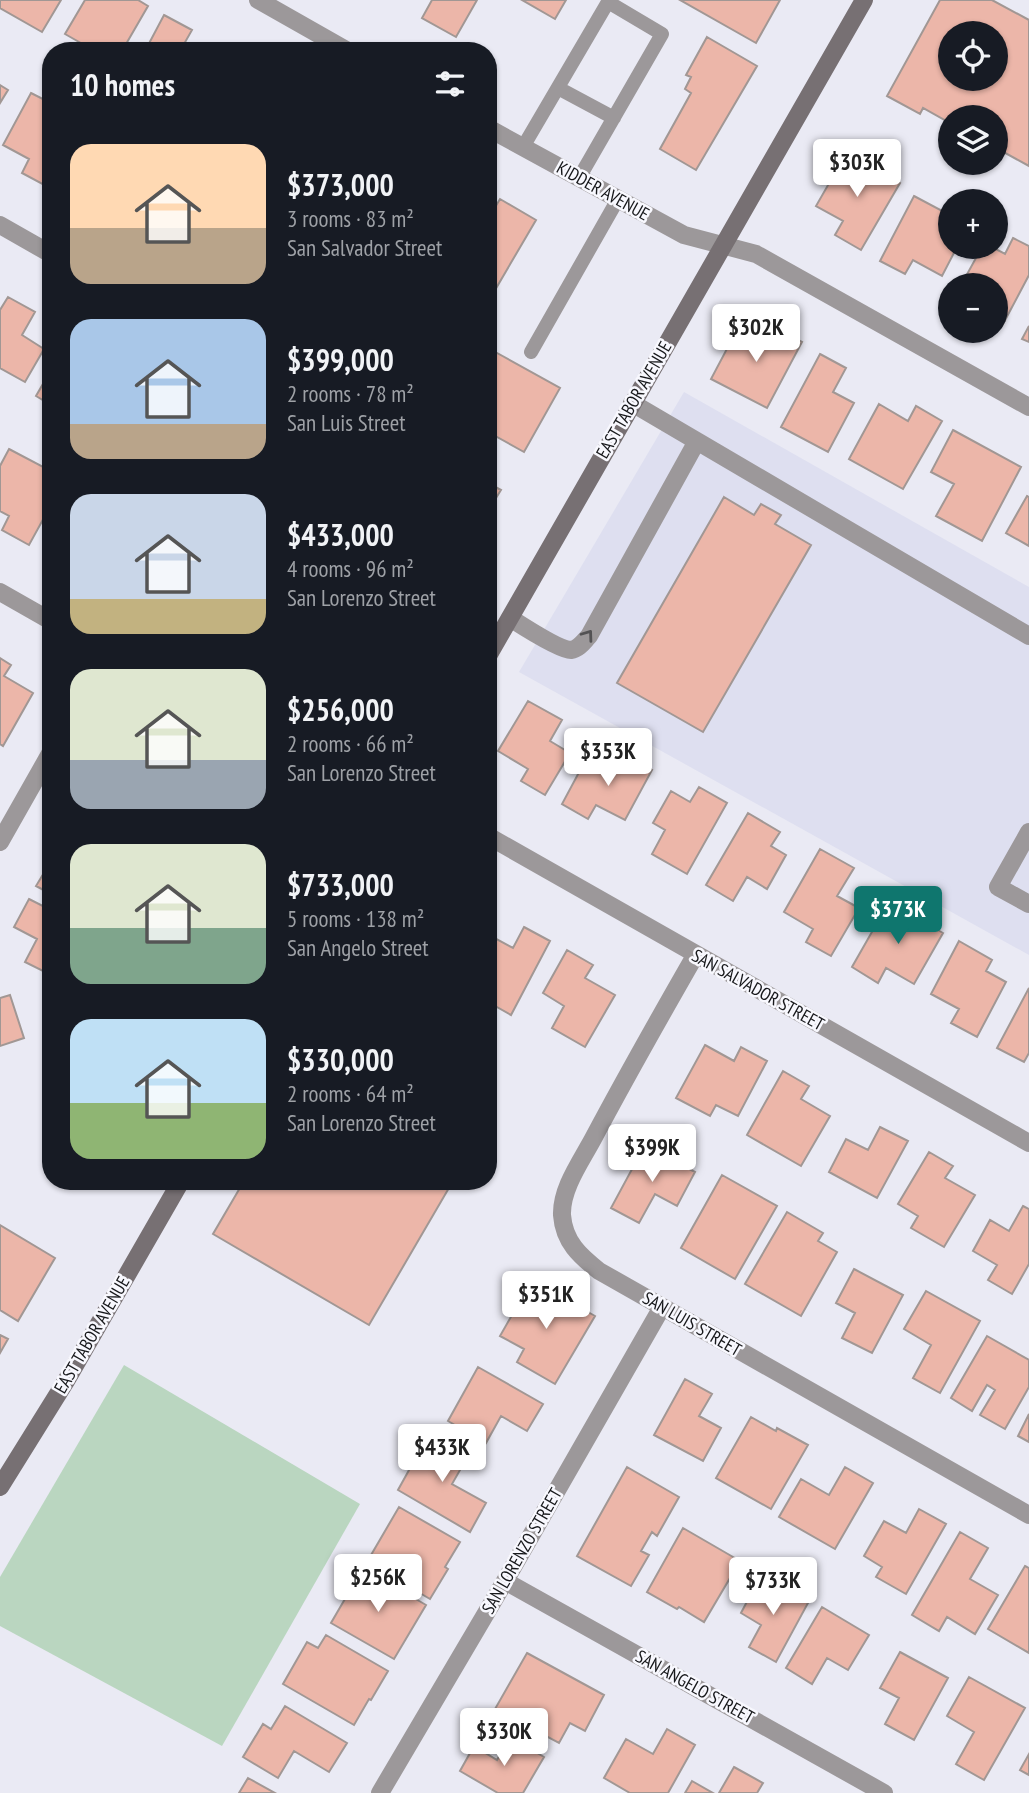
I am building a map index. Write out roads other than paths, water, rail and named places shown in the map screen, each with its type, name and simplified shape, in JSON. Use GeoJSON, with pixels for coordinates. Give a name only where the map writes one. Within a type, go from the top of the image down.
{"type":"FeatureCollection","features":[{"type":"Feature","properties":{"kind":"main road","name":"EAST TABOR AVENUE"},"geometry":{"type":"LineString","coordinates":[[497,640],[864,0]]}},
{"type":"Feature","properties":{"kind":"main road","name":"EAST TABOR AVENUE"},"geometry":{"type":"LineString","coordinates":[[0,1488],[66,1381],[176,1190]]}},
{"type":"Feature","properties":{"kind":"street"},"geometry":{"type":"LineString","coordinates":[[258,0],[332,42]]}},
{"type":"Feature","properties":{"kind":"street","name":"KIDDER AVENUE"},"geometry":{"type":"LineString","coordinates":[[497,133],[684,235],[756,254],[1029,407]]}},
{"type":"Feature","properties":{"kind":"street"},"geometry":{"type":"LineString","coordinates":[[0,225],[42,249]]}},
{"type":"Feature","properties":{"kind":"street"},"geometry":{"type":"LineString","coordinates":[[632,403],[1029,636]]}},
{"type":"Feature","properties":{"kind":"street"},"geometry":{"type":"LineString","coordinates":[[510,618],[561,647],[571,650],[580,646],[589,636],[697,441]]}},
{"type":"Feature","properties":{"kind":"street"},"geometry":{"type":"LineString","coordinates":[[0,592],[42,616]]}},
{"type":"Feature","properties":{"kind":"street"},"geometry":{"type":"LineString","coordinates":[[0,842],[42,768]]}},
{"type":"Feature","properties":{"kind":"street"},"geometry":{"type":"LineString","coordinates":[[1029,832],[998,887],[1029,904]]}},
{"type":"Feature","properties":{"kind":"street","name":"SAN SALVADOR STREET"},"geometry":{"type":"LineString","coordinates":[[497,841],[1029,1143]]}},
{"type":"Feature","properties":{"kind":"street","name":"SAN LUIS STREET"},"geometry":{"type":"LineString","coordinates":[[696,954],[567,1188],[562,1214],[567,1236],[579,1256],[599,1271],[1029,1515]]}},
{"type":"Feature","properties":{"kind":"street","name":"SAN LORENZO STREET"},"geometry":{"type":"LineString","coordinates":[[380,1793],[662,1307]]}},
{"type":"Feature","properties":{"kind":"street","name":"SAN ANGELO STREET"},"geometry":{"type":"LineString","coordinates":[[505,1581],[884,1793]]}},
{"type":"Feature","properties":{"kind":"lane"},"geometry":{"type":"LineString","coordinates":[[523,147],[607,2],[663,34],[579,178]]}},
{"type":"Feature","properties":{"kind":"lane"},"geometry":{"type":"LineString","coordinates":[[558,88],[614,118]]}},
{"type":"Feature","properties":{"kind":"lane"},"geometry":{"type":"LineString","coordinates":[[530,352],[618,199]]}}]}
